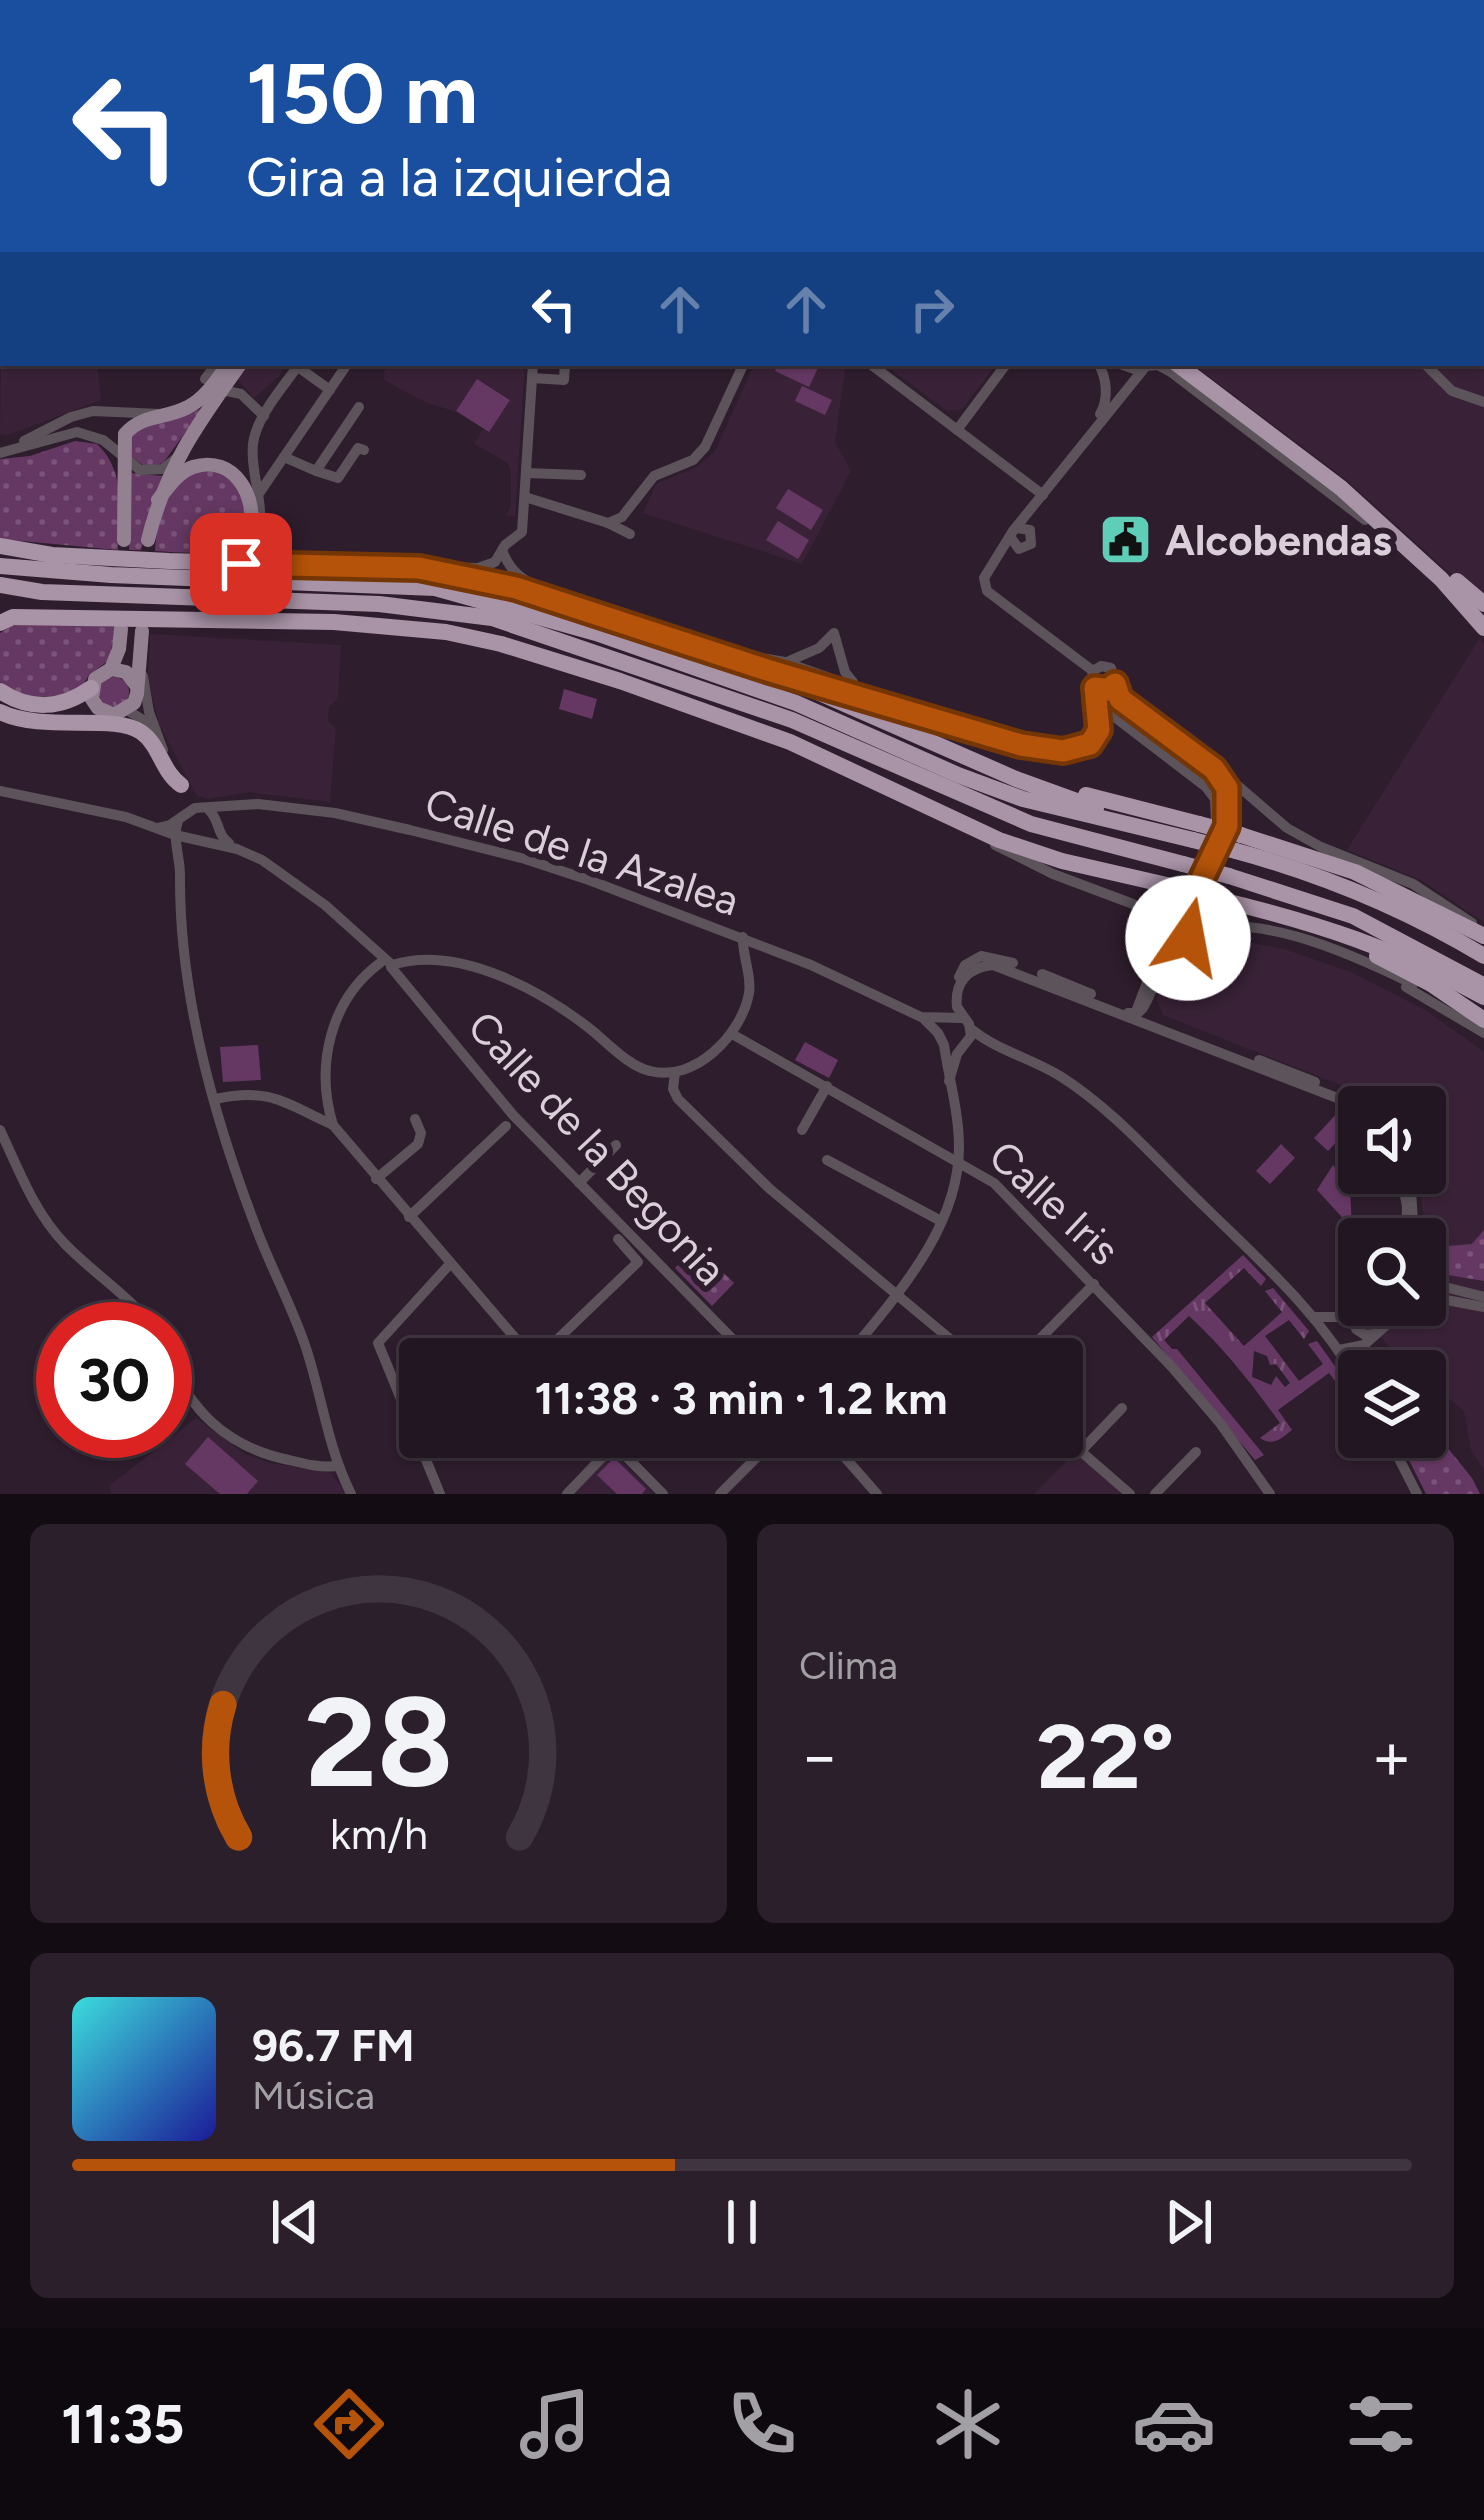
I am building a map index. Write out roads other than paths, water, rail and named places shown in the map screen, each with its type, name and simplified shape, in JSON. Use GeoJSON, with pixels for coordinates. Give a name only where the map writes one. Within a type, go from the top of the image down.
{"type":"FeatureCollection","features":[{"type":"Feature","properties":{"kind":"highway"},"geometry":{"type":"LineString","coordinates":[[1180,366],[1341,488],[1441,579],[1484,628]]}},
{"type":"Feature","properties":{"kind":"highway"},"geometry":{"type":"LineString","coordinates":[[1196,366],[1342,477],[1484,604]]}},
{"type":"Feature","properties":{"kind":"highway"},"geometry":{"type":"LineString","coordinates":[[0,546],[52,555],[419,568],[516,588],[737,661]]}},
{"type":"Feature","properties":{"kind":"highway"},"geometry":{"type":"LineString","coordinates":[[0,566],[111,575],[452,585],[551,604],[767,670],[964,756],[1193,834]]}},
{"type":"Feature","properties":{"kind":"highway"},"geometry":{"type":"LineString","coordinates":[[0,585],[43,592],[430,609],[492,618],[792,720],[1031,824],[1229,876],[1353,916],[1484,986]]}},
{"type":"Feature","properties":{"kind":"highway"},"geometry":{"type":"LineString","coordinates":[[435,588],[596,633],[796,703],[1023,799],[1355,872],[1484,934]]}},
{"type":"Feature","properties":{"kind":"highway"},"geometry":{"type":"LineString","coordinates":[[0,607],[88,616]]}},
{"type":"Feature","properties":{"kind":"highway"},"geometry":{"type":"LineString","coordinates":[[430,609],[508,634],[620,682]]}},
{"type":"Feature","properties":{"kind":"highway"},"geometry":{"type":"LineString","coordinates":[[0,623],[13,617],[88,616],[392,626],[501,644],[790,742],[951,819],[1062,861],[1173,896],[1220,900],[1388,949],[1481,1010]]}},
{"type":"Feature","properties":{"kind":"highway"},"geometry":{"type":"LineString","coordinates":[[0,691],[41,706],[64,704],[91,688]]}},
{"type":"Feature","properties":{"kind":"highway"},"geometry":{"type":"LineString","coordinates":[[0,712],[40,723],[135,729],[153,743],[174,781],[181,785]]}},
{"type":"Feature","properties":{"kind":"highway"},"geometry":{"type":"LineString","coordinates":[[40,723],[78,722],[107,714]]}},
{"type":"Feature","properties":{"kind":"highway"},"geometry":{"type":"LineString","coordinates":[[1238,843],[1402,911],[1484,956]]}},
{"type":"Feature","properties":{"kind":"main road"},"geometry":{"type":"LineString","coordinates":[[124,540],[125,434],[133,424],[199,401],[227,366]]}},
{"type":"Feature","properties":{"kind":"main road"},"geometry":{"type":"LineString","coordinates":[[148,540],[158,500],[176,459],[239,366]]}},
{"type":"Feature","properties":{"kind":"main road"},"geometry":{"type":"LineString","coordinates":[[158,500],[190,467],[223,468],[237,477],[253,504],[250,532],[242,545],[217,557],[169,561]]}},
{"type":"Feature","properties":{"kind":"main road"},"geometry":{"type":"LineString","coordinates":[[111,669],[121,629]]}},
{"type":"Feature","properties":{"kind":"main road"},"geometry":{"type":"LineString","coordinates":[[136,685],[126,672],[111,669],[102,672],[91,688],[92,699],[107,714],[128,710],[137,694],[142,631]]}},
{"type":"Feature","properties":{"kind":"street"},"geometry":{"type":"LineString","coordinates":[[205,379],[215,366]]}},
{"type":"Feature","properties":{"kind":"street"},"geometry":{"type":"LineString","coordinates":[[217,557],[249,554],[260,530],[253,443],[264,416],[298,366]]}},
{"type":"Feature","properties":{"kind":"street"},"geometry":{"type":"LineString","coordinates":[[300,366],[330,389]]}},
{"type":"Feature","properties":{"kind":"street"},"geometry":{"type":"LineString","coordinates":[[260,492],[346,366]]}},
{"type":"Feature","properties":{"kind":"street"},"geometry":{"type":"LineString","coordinates":[[419,568],[478,568],[495,562],[522,532],[533,366]]}},
{"type":"Feature","properties":{"kind":"street"},"geometry":{"type":"LineString","coordinates":[[532,378],[564,380],[566,366]]}},
{"type":"Feature","properties":{"kind":"street"},"geometry":{"type":"LineString","coordinates":[[608,523],[626,512],[654,476],[693,460],[705,447],[743,366]]}},
{"type":"Feature","properties":{"kind":"street"},"geometry":{"type":"LineString","coordinates":[[872,366],[1043,495]]}},
{"type":"Feature","properties":{"kind":"street"},"geometry":{"type":"LineString","coordinates":[[957,430],[1005,366]]}},
{"type":"Feature","properties":{"kind":"street"},"geometry":{"type":"LineString","coordinates":[[1087,438],[1106,405],[1100,366]]}},
{"type":"Feature","properties":{"kind":"street"},"geometry":{"type":"LineString","coordinates":[[1126,366],[1140,371]]}},
{"type":"Feature","properties":{"kind":"street"},"geometry":{"type":"LineString","coordinates":[[1093,671],[986,591],[984,578],[1140,371],[1155,366]]}},
{"type":"Feature","properties":{"kind":"street"},"geometry":{"type":"LineString","coordinates":[[1160,366],[1404,545]]}},
{"type":"Feature","properties":{"kind":"street"},"geometry":{"type":"LineString","coordinates":[[1436,369],[1452,391],[1484,402]]}},
{"type":"Feature","properties":{"kind":"street"},"geometry":{"type":"LineString","coordinates":[[222,390],[241,394],[264,416]]}},
{"type":"Feature","properties":{"kind":"street"},"geometry":{"type":"LineString","coordinates":[[316,471],[359,407]]}},
{"type":"Feature","properties":{"kind":"street"},"geometry":{"type":"LineString","coordinates":[[0,450],[93,411],[170,414]]}},
{"type":"Feature","properties":{"kind":"street"},"geometry":{"type":"LineString","coordinates":[[0,450],[77,432],[103,440],[122,459],[148,472],[176,459]]}},
{"type":"Feature","properties":{"kind":"street"},"geometry":{"type":"LineString","coordinates":[[284,458],[338,478],[358,448],[364,450]]}},
{"type":"Feature","properties":{"kind":"street"},"geometry":{"type":"LineString","coordinates":[[526,472],[581,476]]}},
{"type":"Feature","properties":{"kind":"street"},"geometry":{"type":"LineString","coordinates":[[525,497],[630,534]]}},
{"type":"Feature","properties":{"kind":"street"},"geometry":{"type":"LineString","coordinates":[[502,550],[518,577],[558,601]]}},
{"type":"Feature","properties":{"kind":"street"},"geometry":{"type":"LineString","coordinates":[[142,631],[145,697],[161,748]]}},
{"type":"Feature","properties":{"kind":"street"},"geometry":{"type":"LineString","coordinates":[[785,662],[819,648],[834,633],[845,672],[855,684]]}},
{"type":"Feature","properties":{"kind":"street"},"geometry":{"type":"LineString","coordinates":[[702,649],[785,662],[855,684],[934,719]]}},
{"type":"Feature","properties":{"kind":"street"},"geometry":{"type":"LineString","coordinates":[[767,670],[1021,745],[1077,750],[1090,744],[1099,730],[1099,704],[1090,679],[1093,671],[1101,666],[1111,668],[1120,699],[1287,827],[1322,848],[1413,884],[1484,934]]}},
{"type":"Feature","properties":{"kind":"street"},"geometry":{"type":"LineString","coordinates":[[1095,688],[1108,690],[1115,684]]}},
{"type":"Feature","properties":{"kind":"street"},"geometry":{"type":"LineString","coordinates":[[1099,704],[1215,799],[1216,824],[1186,894],[1173,896]]}},
{"type":"Feature","properties":{"kind":"street"},"geometry":{"type":"LineString","coordinates":[[128,710],[143,721],[181,785],[191,814],[185,829],[196,839]]}},
{"type":"Feature","properties":{"kind":"street"},"geometry":{"type":"LineString","coordinates":[[1120,1009],[1146,993],[1169,956],[1197,925],[1197,889],[1227,826],[1230,807],[1227,788],[1214,769]]}},
{"type":"Feature","properties":{"kind":"street","name":"Calle de la Begonia"},"geometry":{"type":"LineString","coordinates":[[0,790],[90,808],[175,835],[237,848]]}},
{"type":"Feature","properties":{"kind":"street","name":"Calle de la Azalea"},"geometry":{"type":"LineString","coordinates":[[157,828],[191,814],[258,804],[334,813],[525,859],[764,946],[921,1016],[967,1024]]}},
{"type":"Feature","properties":{"kind":"street"},"geometry":{"type":"LineString","coordinates":[[180,857],[185,845],[211,836],[217,827],[216,817],[191,814]]}},
{"type":"Feature","properties":{"kind":"street"},"geometry":{"type":"LineString","coordinates":[[191,814],[175,835],[184,965],[239,1183],[307,1350],[335,1462],[351,1494]]}},
{"type":"Feature","properties":{"kind":"street"},"geometry":{"type":"LineString","coordinates":[[951,819],[965,831],[1053,874],[1133,904],[1171,938],[1220,926],[1305,938],[1481,1010]]}},
{"type":"Feature","properties":{"kind":"street","name":"Calle de la Begonia"},"geometry":{"type":"LineString","coordinates":[[217,827],[224,839],[294,882],[386,964],[513,1115],[731,1338]]}},
{"type":"Feature","properties":{"kind":"street"},"geometry":{"type":"LineString","coordinates":[[1173,896],[1195,914]]}},
{"type":"Feature","properties":{"kind":"street"},"geometry":{"type":"LineString","coordinates":[[1138,1013],[1173,896]]}},
{"type":"Feature","properties":{"kind":"street"},"geometry":{"type":"LineString","coordinates":[[1257,931],[1349,960],[1431,998],[1484,1033]]}},
{"type":"Feature","properties":{"kind":"street"},"geometry":{"type":"LineString","coordinates":[[333,1125],[328,1050],[339,1009],[360,980],[386,964],[454,964],[516,981],[555,1003],[640,1068],[674,1072],[708,1055],[732,1034],[750,990],[743,938]]}},
{"type":"Feature","properties":{"kind":"street"},"geometry":{"type":"LineString","coordinates":[[746,964],[751,952],[764,946]]}},
{"type":"Feature","properties":{"kind":"street"},"geometry":{"type":"LineString","coordinates":[[861,1338],[921,1261],[941,1221],[958,1160],[958,1130],[941,1039],[964,965],[987,956],[1338,1091]]}},
{"type":"Feature","properties":{"kind":"street"},"geometry":{"type":"LineString","coordinates":[[1158,1024],[1008,968],[986,965],[969,973],[958,986],[956,1003],[967,1024],[994,1046],[1078,1089],[1247,1246],[1338,1348]]}},
{"type":"Feature","properties":{"kind":"street"},"geometry":{"type":"LineString","coordinates":[[1146,993],[1158,1024]]}},
{"type":"Feature","properties":{"kind":"street","name":"Calle de la Azalea"},"geometry":{"type":"LineString","coordinates":[[921,1016],[941,1039]]}},
{"type":"Feature","properties":{"kind":"street"},"geometry":{"type":"LineString","coordinates":[[950,1082],[967,1024]]}},
{"type":"Feature","properties":{"kind":"street","name":"Calle Iris"},"geometry":{"type":"LineString","coordinates":[[732,1034],[994,1183],[1220,1423],[1270,1494]]}},
{"type":"Feature","properties":{"kind":"street"},"geometry":{"type":"LineString","coordinates":[[941,1039],[963,1047],[994,1046]]}},
{"type":"Feature","properties":{"kind":"street"},"geometry":{"type":"LineString","coordinates":[[674,1072],[678,1100],[770,1189],[950,1338]]}},
{"type":"Feature","properties":{"kind":"street"},"geometry":{"type":"LineString","coordinates":[[802,1130],[827,1086]]}},
{"type":"Feature","properties":{"kind":"street"},"geometry":{"type":"LineString","coordinates":[[216,1099],[264,1094],[333,1125],[516,1338]]}},
{"type":"Feature","properties":{"kind":"street"},"geometry":{"type":"LineString","coordinates":[[311,1113],[328,1099]]}},
{"type":"Feature","properties":{"kind":"street"},"geometry":{"type":"LineString","coordinates":[[376,1179],[418,1144],[422,1133],[415,1119]]}},
{"type":"Feature","properties":{"kind":"street"},"geometry":{"type":"LineString","coordinates":[[409,1217],[506,1126]]}},
{"type":"Feature","properties":{"kind":"street"},"geometry":{"type":"LineString","coordinates":[[0,1130],[43,1219],[132,1302]]}},
{"type":"Feature","properties":{"kind":"street"},"geometry":{"type":"LineString","coordinates":[[579,1184],[616,1145]]}},
{"type":"Feature","properties":{"kind":"street"},"geometry":{"type":"LineString","coordinates":[[827,1160],[941,1221]]}},
{"type":"Feature","properties":{"kind":"street"},"geometry":{"type":"LineString","coordinates":[[557,1338],[638,1262],[617,1239]]}},
{"type":"Feature","properties":{"kind":"street"},"geometry":{"type":"LineString","coordinates":[[440,1494],[378,1343],[449,1265]]}},
{"type":"Feature","properties":{"kind":"street"},"geometry":{"type":"LineString","coordinates":[[1041,1338],[1094,1284]]}},
{"type":"Feature","properties":{"kind":"street"},"geometry":{"type":"LineString","coordinates":[[1446,1288],[1484,1298]]}},
{"type":"Feature","properties":{"kind":"street"},"geometry":{"type":"LineString","coordinates":[[1446,1300],[1484,1307]]}},
{"type":"Feature","properties":{"kind":"street"},"geometry":{"type":"LineString","coordinates":[[1314,1317],[1338,1313]]}},
{"type":"Feature","properties":{"kind":"street"},"geometry":{"type":"LineString","coordinates":[[1338,1348],[1348,1326]]}},
{"type":"Feature","properties":{"kind":"street"},"geometry":{"type":"LineString","coordinates":[[1356,1326],[1364,1335],[1378,1333]]}},
{"type":"Feature","properties":{"kind":"street"},"geometry":{"type":"LineString","coordinates":[[1361,1350],[1386,1326]]}},
{"type":"Feature","properties":{"kind":"street"},"geometry":{"type":"LineString","coordinates":[[1338,1348],[1364,1345]]}},
{"type":"Feature","properties":{"kind":"street"},"geometry":{"type":"LineString","coordinates":[[192,1401],[209,1423],[235,1442],[269,1456],[315,1465],[335,1462]]}},
{"type":"Feature","properties":{"kind":"street"},"geometry":{"type":"LineString","coordinates":[[1083,1449],[1122,1408]]}},
{"type":"Feature","properties":{"kind":"street"},"geometry":{"type":"LineString","coordinates":[[1155,1494],[1196,1452]]}},
{"type":"Feature","properties":{"kind":"street"},"geometry":{"type":"LineString","coordinates":[[1083,1453],[1130,1494]]}},
{"type":"Feature","properties":{"kind":"street"},"geometry":{"type":"LineString","coordinates":[[567,1494],[596,1458]]}},
{"type":"Feature","properties":{"kind":"street"},"geometry":{"type":"LineString","coordinates":[[627,1458],[663,1494]]}},
{"type":"Feature","properties":{"kind":"street"},"geometry":{"type":"LineString","coordinates":[[720,1494],[756,1458]]}},
{"type":"Feature","properties":{"kind":"street"},"geometry":{"type":"LineString","coordinates":[[845,1458],[877,1494]]}},
{"type":"Feature","properties":{"kind":"street"},"geometry":{"type":"LineString","coordinates":[[1399,1458],[1417,1494]]}},
{"type":"Feature","properties":{"kind":"place","name":"Alcobendas"},"geometry":{"type":"Point","coordinates":[1126,540]}}]}
